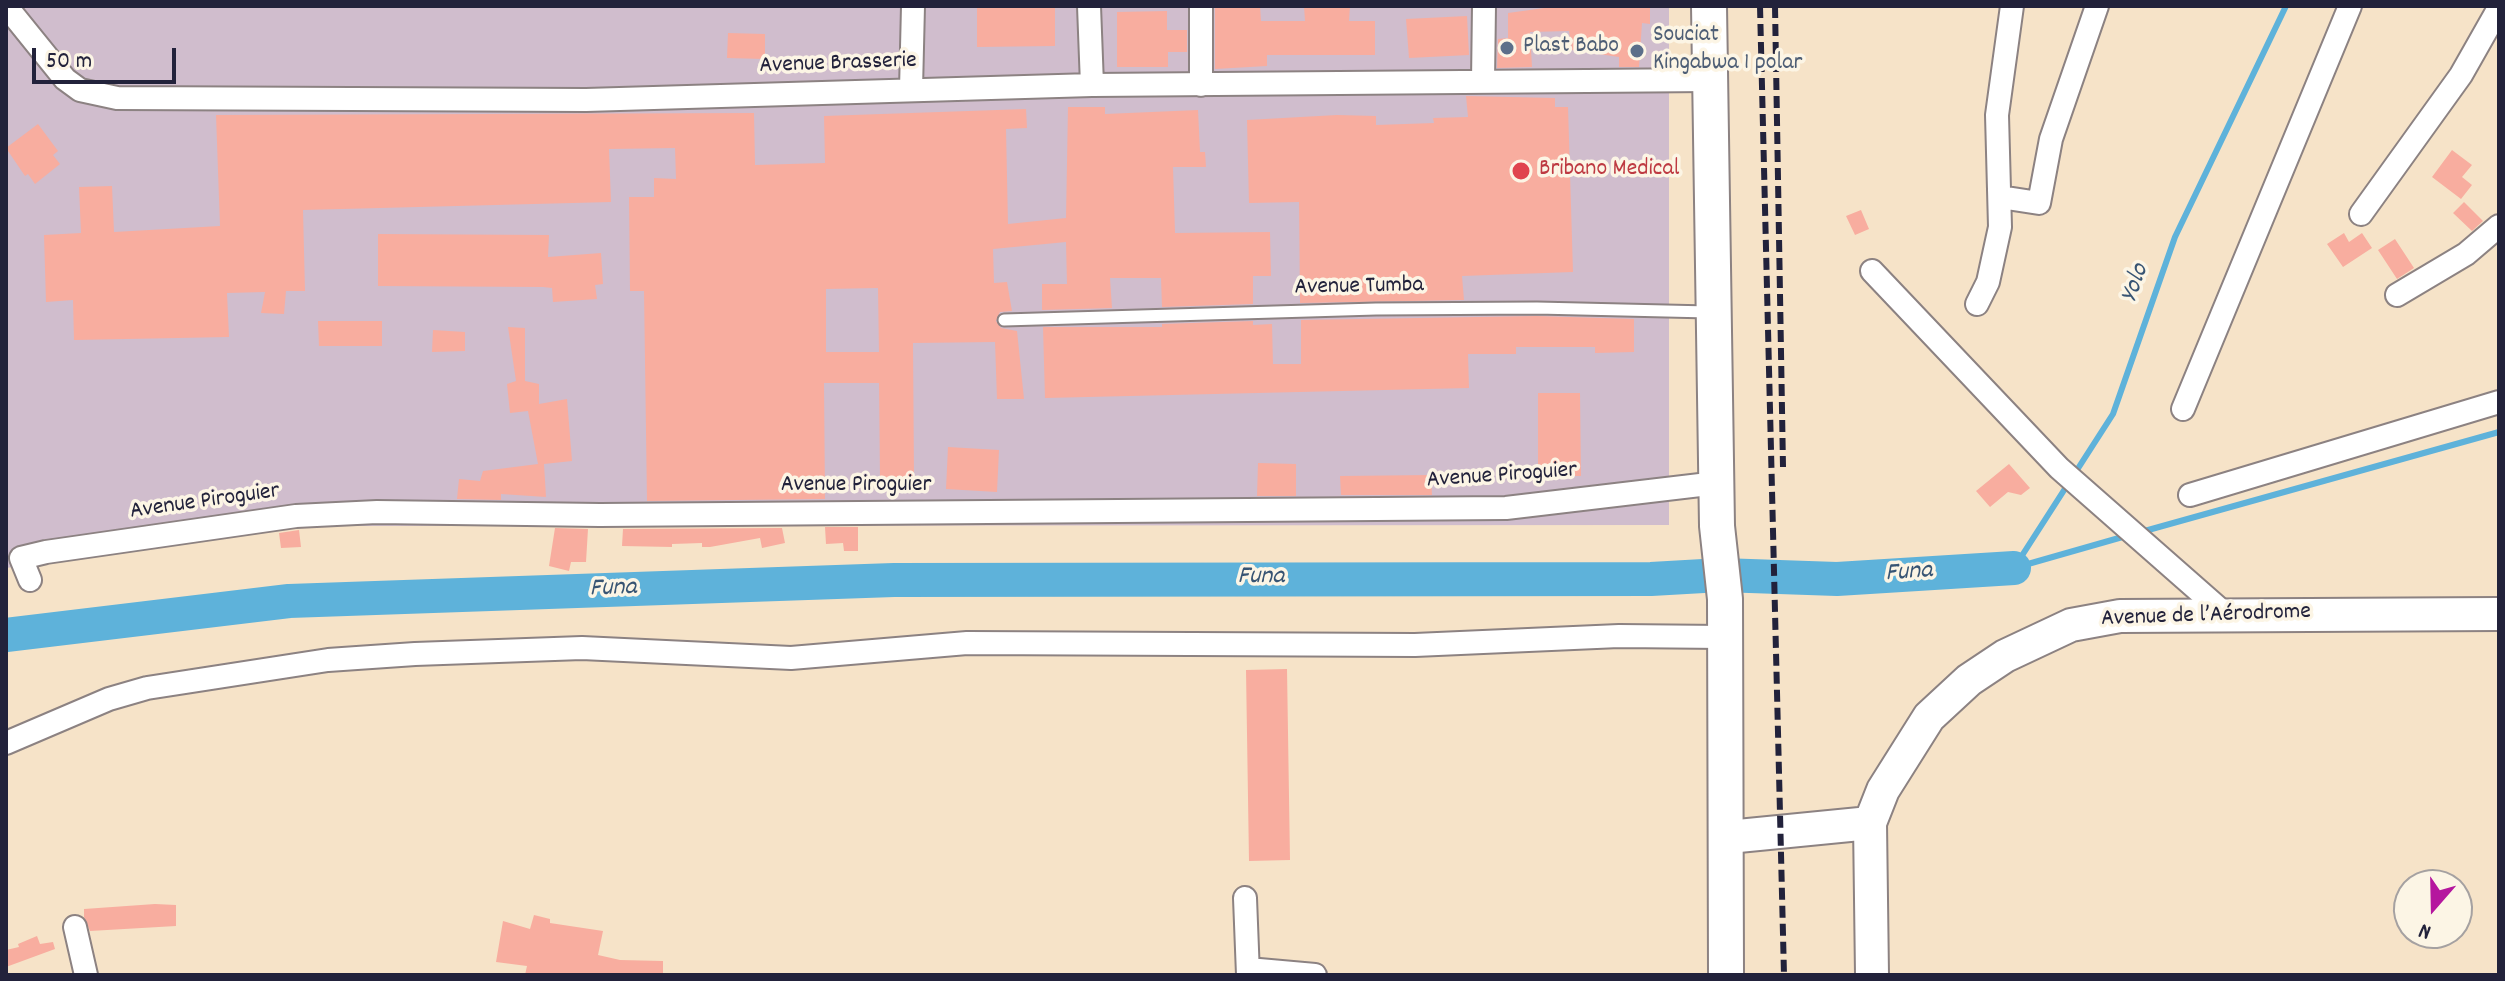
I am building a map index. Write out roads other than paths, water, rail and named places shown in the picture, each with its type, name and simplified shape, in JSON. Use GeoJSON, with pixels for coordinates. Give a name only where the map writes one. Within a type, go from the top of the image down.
{"type":"FeatureCollection","features":[{"type":"Feature","properties":{"kind":"main road"},"geometry":{"type":"LineString","coordinates":[[1709,6],[1717,526],[1725,599],[1726,975]]}},
{"type":"Feature","properties":{"kind":"main road","name":"Avenue de l’Aérodrome"},"geometry":{"type":"LineString","coordinates":[[1872,975],[1870,823],[1883,790],[1929,717],[1969,680],[2005,656],[2071,625],[2120,616],[2224,613],[2499,614]]}},
{"type":"Feature","properties":{"kind":"main road"},"geometry":{"type":"LineString","coordinates":[[1728,837],[1870,823]]}},
{"type":"Feature","properties":{"kind":"street","name":"Avenue Brasserie"},"geometry":{"type":"LineString","coordinates":[[6,6],[65,79],[80,90],[117,98],[586,100],[1092,85],[1710,80]]}},
{"type":"Feature","properties":{"kind":"street"},"geometry":{"type":"LineString","coordinates":[[911,89],[913,6]]}},
{"type":"Feature","properties":{"kind":"street"},"geometry":{"type":"LineString","coordinates":[[1089,6],[1092,85]]}},
{"type":"Feature","properties":{"kind":"street"},"geometry":{"type":"LineString","coordinates":[[1201,6],[1201,85]]}},
{"type":"Feature","properties":{"kind":"street"},"geometry":{"type":"LineString","coordinates":[[1483,81],[1484,6]]}},
{"type":"Feature","properties":{"kind":"street"},"geometry":{"type":"LineString","coordinates":[[1977,304],[1988,282],[2000,227],[1997,115],[2012,6]]}},
{"type":"Feature","properties":{"kind":"street"},"geometry":{"type":"LineString","coordinates":[[2000,197],[2039,203],[2051,139],[2097,6]]}},
{"type":"Feature","properties":{"kind":"street"},"geometry":{"type":"LineString","coordinates":[[2183,409],[2350,6]]}},
{"type":"Feature","properties":{"kind":"street"},"geometry":{"type":"LineString","coordinates":[[2361,214],[2461,75],[2499,8]]}},
{"type":"Feature","properties":{"kind":"street"},"geometry":{"type":"LineString","coordinates":[[2397,295],[2466,254],[2499,226]]}},
{"type":"Feature","properties":{"kind":"street"},"geometry":{"type":"LineString","coordinates":[[1872,271],[2059,468],[2224,613]]}},
{"type":"Feature","properties":{"kind":"street"},"geometry":{"type":"LineString","coordinates":[[2190,495],[2499,402]]}},
{"type":"Feature","properties":{"kind":"street","name":"Avenue Piroguier"},"geometry":{"type":"LineString","coordinates":[[30,580],[21,558],[213,527],[377,512],[600,515],[1506,508],[1717,483]]}},
{"type":"Feature","properties":{"kind":"street"},"geometry":{"type":"LineString","coordinates":[[6,743],[109,699],[147,688],[328,660],[415,654],[582,648],[791,658],[967,643],[1415,645],[1619,636],[1724,637]]}},
{"type":"Feature","properties":{"kind":"street"},"geometry":{"type":"LineString","coordinates":[[1245,898],[1248,972],[1315,975]]}},
{"type":"Feature","properties":{"kind":"street"},"geometry":{"type":"LineString","coordinates":[[75,927],[86,975]]}},
{"type":"Feature","properties":{"kind":"lane","name":"Avenue Tumba"},"geometry":{"type":"LineString","coordinates":[[1004,320],[1405,309],[1714,312]]}},
{"type":"Feature","properties":{"kind":"waterway","name":"Yolo"},"geometry":{"type":"LineString","coordinates":[[2014,568],[2113,414],[2175,237],[2286,6]]}},
{"type":"Feature","properties":{"kind":"waterway","name":"Funa"},"geometry":{"type":"LineString","coordinates":[[2141,532],[2499,432]]}},
{"type":"Feature","properties":{"kind":"waterway","name":"Funa"},"geometry":{"type":"LineString","coordinates":[[2014,568],[2126,536]]}},
{"type":"Feature","properties":{"kind":"waterway","name":"Funa"},"geometry":{"type":"LineString","coordinates":[[6,635],[289,601],[894,580],[1651,579],[1721,575],[1837,579],[2014,568]]}},
{"type":"Feature","properties":{"kind":"railway"},"geometry":{"type":"LineString","coordinates":[[1760,6],[1784,975]]}},
{"type":"Feature","properties":{"kind":"railway"},"geometry":{"type":"LineString","coordinates":[[1775,6],[1783,467]]}},
{"type":"Feature","properties":{"kind":"place","name":"Plast Babo"},"geometry":{"type":"Point","coordinates":[1507,48]}},
{"type":"Feature","properties":{"kind":"place","name":"Souciat Kingabwa 1 polar"},"geometry":{"type":"Point","coordinates":[1637,51]}},
{"type":"Feature","properties":{"kind":"place","name":"Bribano Medical"},"geometry":{"type":"Point","coordinates":[1521,171]}}]}
